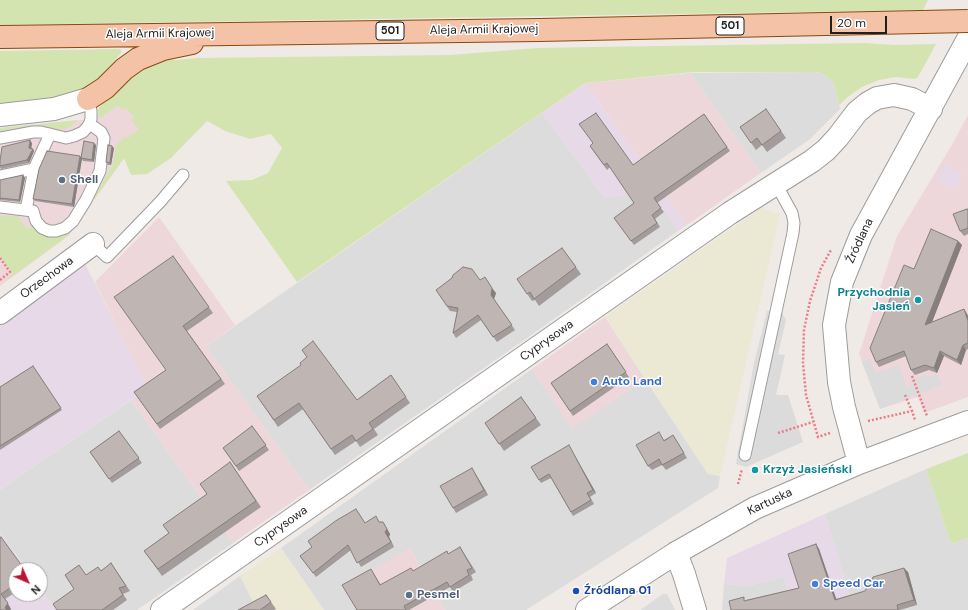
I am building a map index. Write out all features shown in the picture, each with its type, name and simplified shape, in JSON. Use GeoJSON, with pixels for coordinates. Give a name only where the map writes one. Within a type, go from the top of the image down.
{"type":"FeatureCollection","features":[{"type":"Feature","properties":{"kind":"main road","name":"Aleja Armii Krajowej"},"geometry":{"type":"LineString","coordinates":[[0,37],[968,21]]}},
{"type":"Feature","properties":{"kind":"main road"},"geometry":{"type":"LineString","coordinates":[[88,99],[105,88],[130,63],[144,55],[163,49],[240,33]]}},
{"type":"Feature","properties":{"kind":"street","name":"Źródlana"},"geometry":{"type":"LineString","coordinates":[[859,463],[844,407],[838,375],[834,325],[842,282],[862,235],[968,39]]}},
{"type":"Feature","properties":{"kind":"street","name":"Cyprysowa"},"geometry":{"type":"LineString","coordinates":[[162,610],[702,232],[812,162],[826,150],[857,112],[868,103],[877,98],[894,95],[912,99],[930,109]]}},
{"type":"Feature","properties":{"kind":"street"},"geometry":{"type":"LineString","coordinates":[[0,115],[54,109],[88,99]]}},
{"type":"Feature","properties":{"kind":"street","name":"Orzechowa"},"geometry":{"type":"LineString","coordinates":[[0,313],[93,244]]}},
{"type":"Feature","properties":{"kind":"street","name":"Kartuska"},"geometry":{"type":"LineString","coordinates":[[587,610],[676,553],[755,508],[859,463],[968,422]]}},
{"type":"Feature","properties":{"kind":"street"},"geometry":{"type":"LineString","coordinates":[[676,553],[695,610]]}},
{"type":"Feature","properties":{"kind":"lane"},"geometry":{"type":"LineString","coordinates":[[0,138],[33,132],[66,138],[74,136],[83,132],[89,125],[91,111],[88,99]]}},
{"type":"Feature","properties":{"kind":"lane"},"geometry":{"type":"LineString","coordinates":[[0,207],[33,210],[36,221],[42,228],[49,231],[56,231],[65,228],[73,221],[86,200],[100,171],[104,138],[101,132],[89,125]]}},
{"type":"Feature","properties":{"kind":"lane"},"geometry":{"type":"LineString","coordinates":[[26,210],[34,169],[50,134]]}},
{"type":"Feature","properties":{"kind":"lane"},"geometry":{"type":"LineString","coordinates":[[0,176],[34,169]]}},
{"type":"Feature","properties":{"kind":"lane"},"geometry":{"type":"LineString","coordinates":[[93,244],[106,257],[160,202],[183,175]]}},
{"type":"Feature","properties":{"kind":"lane"},"geometry":{"type":"LineString","coordinates":[[745,455],[793,233],[794,223],[792,212],[776,184]]}},
{"type":"Feature","properties":{"kind":"path"},"geometry":{"type":"LineString","coordinates":[[0,258],[10,272],[0,280]]}},
{"type":"Feature","properties":{"kind":"path"},"geometry":{"type":"LineString","coordinates":[[912,376],[928,416]]}},
{"type":"Feature","properties":{"kind":"path"},"geometry":{"type":"LineString","coordinates":[[905,394],[915,420]]}},
{"type":"Feature","properties":{"kind":"path"},"geometry":{"type":"LineString","coordinates":[[876,419],[912,411]]}},
{"type":"Feature","properties":{"kind":"path"},"geometry":{"type":"LineString","coordinates":[[778,433],[813,422]]}},
{"type":"Feature","properties":{"kind":"shaded area"},"geometry":{"type":"Polygon","coordinates":[[[690,73],[822,73],[834,83],[840,109],[810,139],[761,173],[690,73]]]}},
{"type":"Feature","properties":{"kind":"shaded area"},"geometry":{"type":"Polygon","coordinates":[[[690,73],[761,173],[687,225],[585,83],[690,73]]]}},
{"type":"Feature","properties":{"kind":"shaded area"},"geometry":{"type":"Polygon","coordinates":[[[585,83],[687,225],[678,231],[651,193],[604,197],[542,113],[585,83]]]}},
{"type":"Feature","properties":{"kind":"shaded area"},"geometry":{"type":"Polygon","coordinates":[[[122,95],[149,124],[68,236],[0,286],[0,128],[90,119],[104,112],[122,95]]]}},
{"type":"Feature","properties":{"kind":"shaded area"},"geometry":{"type":"Polygon","coordinates":[[[542,113],[604,197],[651,192],[678,231],[309,490],[206,346],[542,113]]]}},
{"type":"Feature","properties":{"kind":"shaded area"},"geometry":{"type":"Polygon","coordinates":[[[968,115],[968,397],[924,413],[918,397],[880,409],[859,354],[897,236],[953,143],[968,115]]]}},
{"type":"Feature","properties":{"kind":"shaded area"},"geometry":{"type":"Polygon","coordinates":[[[946,165],[963,175],[954,189],[937,180],[946,165]]]}},
{"type":"Feature","properties":{"kind":"shaded area"},"geometry":{"type":"Polygon","coordinates":[[[761,208],[780,214],[720,476],[708,474],[605,317],[761,208]]]}},
{"type":"Feature","properties":{"kind":"shaded area"},"geometry":{"type":"Polygon","coordinates":[[[159,217],[235,325],[206,346],[309,490],[233,543],[131,400],[147,388],[95,282],[159,217]]]}},
{"type":"Feature","properties":{"kind":"shaded area"},"geometry":{"type":"Polygon","coordinates":[[[84,262],[148,388],[0,490],[0,326],[84,262]]]}},
{"type":"Feature","properties":{"kind":"shaded area"},"geometry":{"type":"Polygon","coordinates":[[[780,309],[786,320],[778,354],[785,355],[776,395],[788,395],[803,442],[746,467],[736,464],[754,363],[767,311],[780,309]]]}},
{"type":"Feature","properties":{"kind":"shaded area"},"geometry":{"type":"Polygon","coordinates":[[[605,317],[645,379],[572,429],[532,369],[605,317]]]}},
{"type":"Feature","properties":{"kind":"shaded area"},"geometry":{"type":"Polygon","coordinates":[[[870,359],[875,373],[898,365],[907,388],[913,385],[911,380],[926,374],[927,378],[937,374],[942,385],[880,409],[862,362],[870,359]]]}},
{"type":"Feature","properties":{"kind":"shaded area"},"geometry":{"type":"Polygon","coordinates":[[[532,369],[572,428],[645,379],[708,474],[720,476],[718,488],[526,610],[445,610],[410,548],[385,610],[324,610],[281,548],[532,369]]]}},
{"type":"Feature","properties":{"kind":"shaded area"},"geometry":{"type":"Polygon","coordinates":[[[131,400],[233,543],[137,610],[56,610],[48,599],[48,562],[21,562],[0,531],[0,490],[131,400]]]}},
{"type":"Feature","properties":{"kind":"shaded area"},"geometry":{"type":"Polygon","coordinates":[[[926,469],[951,544],[968,538],[968,610],[854,610],[825,514],[926,469]]]}},
{"type":"Feature","properties":{"kind":"shaded area"},"geometry":{"type":"Polygon","coordinates":[[[825,514],[854,610],[791,601],[784,577],[748,586],[724,584],[727,558],[825,514]]]}},
{"type":"Feature","properties":{"kind":"shaded area"},"geometry":{"type":"Polygon","coordinates":[[[0,531],[21,562],[8,562],[8,602],[48,602],[48,599],[56,610],[0,610],[0,531]]]}},
{"type":"Feature","properties":{"kind":"shaded area"},"geometry":{"type":"Polygon","coordinates":[[[281,548],[324,610],[257,610],[240,576],[281,548]]]}},
{"type":"Feature","properties":{"kind":"shaded area"},"geometry":{"type":"Polygon","coordinates":[[[410,548],[445,610],[385,610],[364,575],[410,548]]]}},
{"type":"Feature","properties":{"kind":"shaded area"},"geometry":{"type":"Polygon","coordinates":[[[240,576],[257,610],[193,610],[240,576]]]}},
{"type":"Feature","properties":{"kind":"shaded area"},"geometry":{"type":"Polygon","coordinates":[[[784,577],[793,609],[722,610],[724,584],[748,586],[784,577]]]}},
{"type":"Feature","properties":{"kind":"shaded area"},"geometry":{"type":"Polygon","coordinates":[[[663,594],[667,594],[675,610],[640,610],[663,594]]]}},
{"type":"Feature","properties":{"kind":"green space"},"geometry":{"type":"Polygon","coordinates":[[[0,0],[928,0],[923,10],[0,25],[0,0]]]}},
{"type":"Feature","properties":{"kind":"green space"},"geometry":{"type":"Polygon","coordinates":[[[863,43],[894,45],[936,44],[918,77],[915,79],[896,77],[879,80],[862,87],[839,105],[834,83],[822,73],[814,72],[693,72],[585,83],[297,282],[226,181],[252,180],[268,173],[282,148],[271,134],[250,139],[225,131],[207,121],[171,158],[147,174],[131,175],[124,158],[68,236],[9,279],[7,278],[13,274],[0,256],[0,216],[18,216],[27,229],[32,225],[59,236],[74,225],[92,200],[109,171],[109,167],[112,168],[115,146],[126,136],[128,138],[139,129],[131,120],[134,117],[126,108],[123,110],[118,105],[101,118],[98,115],[98,109],[114,89],[149,62],[169,59],[177,60],[198,58],[450,55],[538,48],[863,43]]]}},
{"type":"Feature","properties":{"kind":"green space"},"geometry":{"type":"Polygon","coordinates":[[[120,49],[122,52],[100,77],[84,89],[53,100],[0,106],[0,51],[120,49]]]}},
{"type":"Feature","properties":{"kind":"green space"},"geometry":{"type":"Polygon","coordinates":[[[78,120],[70,127],[63,129],[37,126],[0,131],[0,128],[78,120]]]}},
{"type":"Feature","properties":{"kind":"green space"},"geometry":{"type":"Polygon","coordinates":[[[968,453],[968,538],[951,544],[926,469],[968,453]]]}},
{"type":"Feature","properties":{"kind":"building"},"geometry":{"type":"Polygon","coordinates":[[[766,109],[781,131],[762,145],[757,138],[751,143],[740,127],[766,109]]]}},
{"type":"Feature","properties":{"kind":"building"},"geometry":{"type":"Polygon","coordinates":[[[596,113],[633,165],[704,114],[727,147],[654,198],[661,208],[652,215],[657,223],[631,241],[614,218],[634,203],[607,163],[604,165],[590,146],[593,143],[579,124],[596,113]]]}},
{"type":"Feature","properties":{"kind":"building"},"geometry":{"type":"Polygon","coordinates":[[[30,140],[29,148],[33,149],[27,160],[0,166],[2,147],[30,140]]]}},
{"type":"Feature","properties":{"kind":"building"},"geometry":{"type":"Polygon","coordinates":[[[84,141],[94,143],[92,160],[81,158],[84,141]]]}},
{"type":"Feature","properties":{"kind":"building"},"geometry":{"type":"Polygon","coordinates":[[[108,145],[112,146],[110,163],[106,162],[108,145]]]}},
{"type":"Feature","properties":{"kind":"building","name":"Shell"},"geometry":{"type":"Polygon","coordinates":[[[47,151],[80,156],[72,204],[33,199],[39,169],[47,151]]]}},
{"type":"Feature","properties":{"kind":"building"},"geometry":{"type":"Polygon","coordinates":[[[23,175],[19,200],[0,198],[0,180],[23,175]]]}},
{"type":"Feature","properties":{"kind":"building"},"geometry":{"type":"Polygon","coordinates":[[[967,209],[968,228],[960,231],[953,214],[967,209]]]}},
{"type":"Feature","properties":{"kind":"building","name":"Przychodnia Jasień"},"geometry":{"type":"Polygon","coordinates":[[[931,229],[958,241],[925,325],[964,309],[968,321],[968,343],[963,345],[957,360],[940,351],[934,368],[925,365],[911,370],[904,351],[876,362],[870,348],[904,265],[914,269],[931,229]]]}},
{"type":"Feature","properties":{"kind":"building"},"geometry":{"type":"Polygon","coordinates":[[[562,248],[576,267],[534,299],[530,292],[527,294],[517,279],[562,248]]]}},
{"type":"Feature","properties":{"kind":"building"},"geometry":{"type":"Polygon","coordinates":[[[173,256],[209,307],[183,326],[221,379],[157,424],[134,392],[166,370],[114,297],[173,256]]]}},
{"type":"Feature","properties":{"kind":"building"},"geometry":{"type":"Polygon","coordinates":[[[463,267],[472,269],[480,280],[485,277],[492,288],[491,295],[512,325],[493,337],[478,315],[453,333],[458,308],[447,306],[436,290],[452,278],[453,275],[463,267]]]}},
{"type":"Feature","properties":{"kind":"building"},"geometry":{"type":"Polygon","coordinates":[[[313,341],[357,400],[391,375],[406,397],[369,423],[373,429],[356,441],[352,435],[331,449],[299,403],[274,420],[257,396],[301,365],[300,363],[307,357],[302,350],[313,341]]]}},
{"type":"Feature","properties":{"kind":"building"},"geometry":{"type":"Polygon","coordinates":[[[607,344],[626,372],[570,411],[551,383],[607,344]]]}},
{"type":"Feature","properties":{"kind":"building"},"geometry":{"type":"Polygon","coordinates":[[[33,366],[61,408],[0,446],[0,387],[33,366]]]}},
{"type":"Feature","properties":{"kind":"building"},"geometry":{"type":"Polygon","coordinates":[[[521,397],[536,418],[499,444],[485,423],[521,397]]]}},
{"type":"Feature","properties":{"kind":"building"},"geometry":{"type":"Polygon","coordinates":[[[252,426],[266,445],[236,466],[223,448],[252,426]]]}},
{"type":"Feature","properties":{"kind":"building"},"geometry":{"type":"Polygon","coordinates":[[[119,431],[139,458],[109,479],[90,452],[119,431]]]}},
{"type":"Feature","properties":{"kind":"building"},"geometry":{"type":"Polygon","coordinates":[[[659,432],[664,441],[673,435],[684,453],[662,465],[659,459],[648,466],[636,445],[659,432]]]}},
{"type":"Feature","properties":{"kind":"building"},"geometry":{"type":"Polygon","coordinates":[[[569,445],[593,490],[587,493],[591,500],[571,512],[549,474],[539,480],[531,467],[569,445]]]}},
{"type":"Feature","properties":{"kind":"building"},"geometry":{"type":"Polygon","coordinates":[[[230,462],[256,501],[158,569],[144,551],[169,533],[163,525],[207,494],[200,484],[230,462]]]}},
{"type":"Feature","properties":{"kind":"building"},"geometry":{"type":"Polygon","coordinates":[[[472,468],[484,490],[453,508],[440,486],[472,468]]]}},
{"type":"Feature","properties":{"kind":"building"},"geometry":{"type":"Polygon","coordinates":[[[356,509],[365,523],[376,516],[379,522],[383,522],[387,529],[385,532],[391,542],[357,563],[348,545],[313,573],[300,556],[312,547],[308,541],[337,520],[356,509]]]}},
{"type":"Feature","properties":{"kind":"building"},"geometry":{"type":"Polygon","coordinates":[[[1,537],[19,562],[8,562],[8,589],[1,594],[8,603],[5,608],[7,610],[0,610],[1,537]]]}},
{"type":"Feature","properties":{"kind":"building"},"geometry":{"type":"Polygon","coordinates":[[[816,544],[835,600],[865,591],[873,577],[904,568],[914,600],[897,605],[898,610],[731,610],[729,601],[744,597],[744,601],[799,588],[788,554],[816,544]]]}},
{"type":"Feature","properties":{"kind":"building"},"geometry":{"type":"Polygon","coordinates":[[[460,547],[472,568],[467,570],[469,575],[450,587],[447,582],[404,606],[406,610],[357,610],[342,585],[371,569],[380,585],[411,568],[413,571],[447,551],[448,554],[460,547]]]}},
{"type":"Feature","properties":{"kind":"building"},"geometry":{"type":"Polygon","coordinates":[[[111,563],[126,586],[119,588],[123,595],[102,610],[57,610],[53,604],[74,589],[65,575],[79,565],[86,575],[98,567],[101,571],[111,563]]]}},
{"type":"Feature","properties":{"kind":"building"},"geometry":{"type":"Polygon","coordinates":[[[266,595],[271,602],[260,610],[238,610],[266,595]]]}},
{"type":"Feature","properties":{"kind":"place","name":"Shell"},"geometry":{"type":"Point","coordinates":[62,180]}},
{"type":"Feature","properties":{"kind":"place","name":"Przychodnia Jasień"},"geometry":{"type":"Point","coordinates":[918,300]}},
{"type":"Feature","properties":{"kind":"place","name":"Auto Land"},"geometry":{"type":"Point","coordinates":[594,382]}},
{"type":"Feature","properties":{"kind":"place","name":"Krzyż Jasieński"},"geometry":{"type":"Point","coordinates":[755,470]}},
{"type":"Feature","properties":{"kind":"place","name":"Speed Car"},"geometry":{"type":"Point","coordinates":[815,584]}},
{"type":"Feature","properties":{"kind":"place","name":"Źródlana 01"},"geometry":{"type":"Point","coordinates":[576,591]}},
{"type":"Feature","properties":{"kind":"place","name":"Pesmel"},"geometry":{"type":"Point","coordinates":[409,595]}}]}
